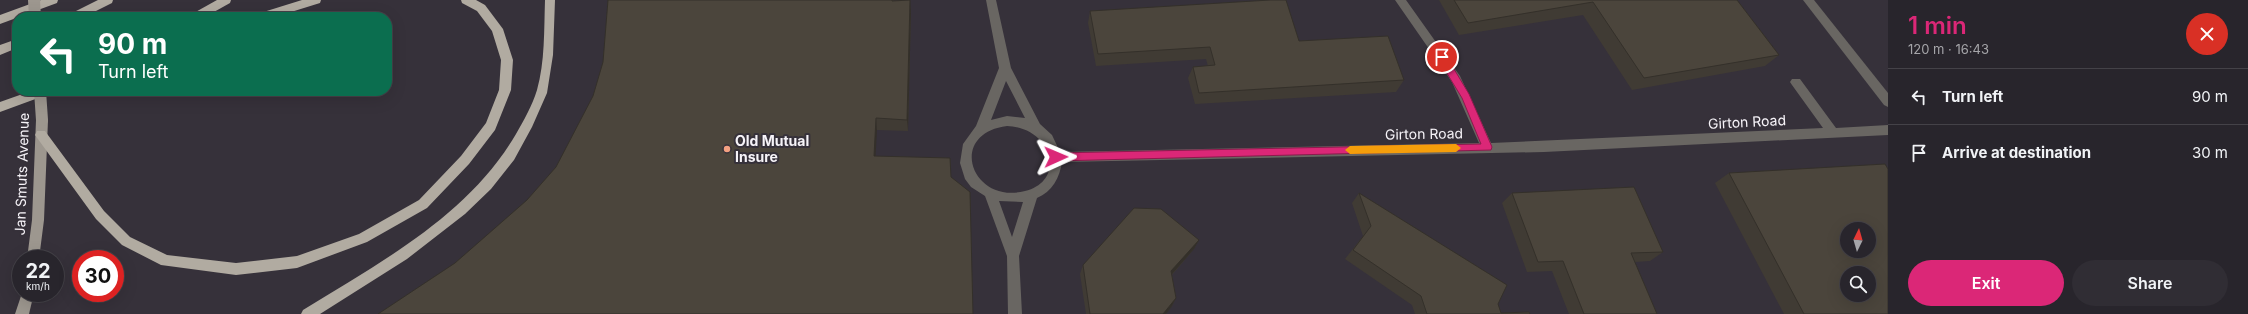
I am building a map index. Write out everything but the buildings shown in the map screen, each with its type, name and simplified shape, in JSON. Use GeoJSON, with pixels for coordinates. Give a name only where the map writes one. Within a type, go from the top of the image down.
{"type":"FeatureCollection","features":[{"type":"Feature","properties":{"kind":"highway"},"geometry":{"type":"LineString","coordinates":[[21,12],[53,0]]}},
{"type":"Feature","properties":{"kind":"highway"},"geometry":{"type":"LineString","coordinates":[[84,12],[108,0]]}},
{"type":"Feature","properties":{"kind":"highway"},"geometry":{"type":"LineString","coordinates":[[205,12],[226,0]]}},
{"type":"Feature","properties":{"kind":"highway"},"geometry":{"type":"LineString","coordinates":[[276,12],[316,0]]}},
{"type":"Feature","properties":{"kind":"highway"},"geometry":{"type":"LineString","coordinates":[[41,135],[100,215],[126,241],[165,261],[236,270],[297,262],[363,238],[423,204],[465,160],[491,126],[505,90],[507,60],[497,29],[481,8],[466,0]]}},
{"type":"Feature","properties":{"kind":"highway"},"geometry":{"type":"LineString","coordinates":[[308,314],[444,225],[478,196],[502,166],[520,140],[543,89],[548,46],[550,0]]}},
{"type":"Feature","properties":{"kind":"highway"},"geometry":{"type":"LineString","coordinates":[[0,20],[12,15]]}},
{"type":"Feature","properties":{"kind":"highway"},"geometry":{"type":"LineString","coordinates":[[0,50],[12,44]]}},
{"type":"Feature","properties":{"kind":"highway"},"geometry":{"type":"LineString","coordinates":[[0,107],[30,96]]}},
{"type":"Feature","properties":{"kind":"main road"},"geometry":{"type":"LineString","coordinates":[[34,0],[35,12]]}},
{"type":"Feature","properties":{"kind":"main road","name":"Jan Smuts Avenue"},"geometry":{"type":"LineString","coordinates":[[34,250],[38,220],[42,120],[40,96]]}},
{"type":"Feature","properties":{"kind":"main road"},"geometry":{"type":"LineString","coordinates":[[22,314],[25,302]]}},
{"type":"Feature","properties":{"kind":"street"},"geometry":{"type":"LineString","coordinates":[[991,0],[1005,68],[1035,127]]}},
{"type":"Feature","properties":{"kind":"street"},"geometry":{"type":"LineString","coordinates":[[1400,0],[1411,20],[1433,45],[1462,90],[1487,147]]}},
{"type":"Feature","properties":{"kind":"street"},"geometry":{"type":"LineString","coordinates":[[1808,0],[1888,102]]}},
{"type":"Feature","properties":{"kind":"street"},"geometry":{"type":"LineString","coordinates":[[981,129],[1005,68]]}},
{"type":"Feature","properties":{"kind":"street"},"geometry":{"type":"LineString","coordinates":[[1796,82],[1833,132]]}},
{"type":"Feature","properties":{"kind":"street"},"geometry":{"type":"LineString","coordinates":[[1007,121],[1022,122],[1035,127],[1045,135],[1053,145],[1056,157],[1056,168],[1051,179],[1043,188],[1032,194],[1012,198],[990,194],[978,185],[969,175],[966,162],[966,150],[972,138],[981,129],[994,123],[1007,121]]}},
{"type":"Feature","properties":{"kind":"street","name":"Girton Road"},"geometry":{"type":"LineString","coordinates":[[1056,157],[1487,147],[1888,130]]}},
{"type":"Feature","properties":{"kind":"street"},"geometry":{"type":"LineString","coordinates":[[990,194],[1013,256],[1015,314]]}},
{"type":"Feature","properties":{"kind":"street"},"geometry":{"type":"LineString","coordinates":[[1013,256],[1032,194]]}},
{"type":"Feature","properties":{"kind":"slow traffic"},"geometry":{"type":"LineString","coordinates":[[1350,150],[1456,148]]}},
{"type":"Feature","properties":{"kind":"place","name":"Old Mutual Insure"},"geometry":{"type":"Point","coordinates":[727,149]}},
{"type":"Feature","properties":{"kind":"route"},"geometry":{"type":"LineString","coordinates":[[1056,157],[1487,147],[1466,96],[1442,57]]}}]}
